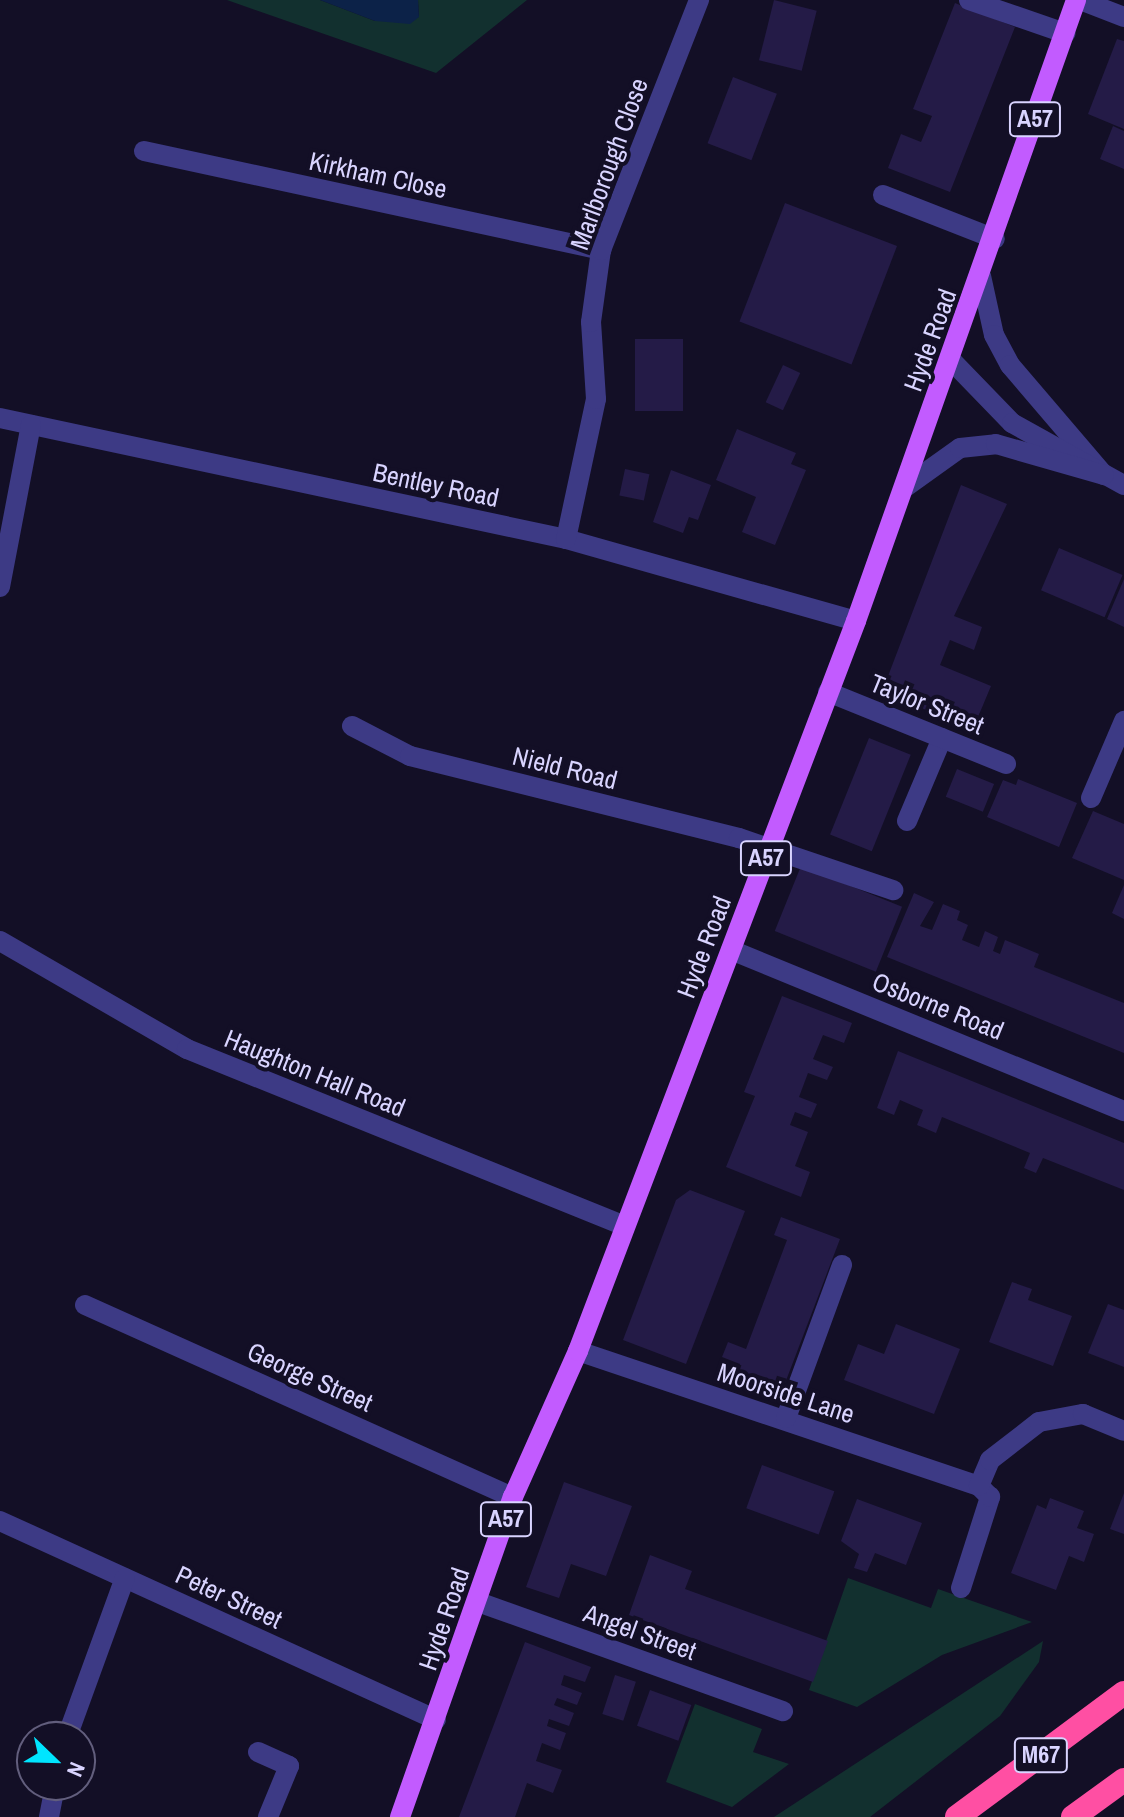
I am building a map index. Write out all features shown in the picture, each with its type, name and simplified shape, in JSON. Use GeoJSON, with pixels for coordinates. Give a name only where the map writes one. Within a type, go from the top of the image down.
{"type":"FeatureCollection","features":[{"type":"Feature","properties":{"kind":"highway","name":"M67"},"geometry":{"type":"LineString","coordinates":[[957,1817],[1124,1693]]}},
{"type":"Feature","properties":{"kind":"highway","name":"M67"},"geometry":{"type":"LineString","coordinates":[[1073,1817],[1124,1780]]}},
{"type":"Feature","properties":{"kind":"main road","name":"Hyde Road"},"geometry":{"type":"LineString","coordinates":[[400,1817],[513,1497],[578,1351],[856,621],[1078,0]]}},
{"type":"Feature","properties":{"kind":"street","name":"Marlborough Close"},"geometry":{"type":"LineString","coordinates":[[566,539],[596,399],[591,322],[601,250],[699,0]]}},
{"type":"Feature","properties":{"kind":"street"},"geometry":{"type":"LineString","coordinates":[[969,0],[1065,33]]}},
{"type":"Feature","properties":{"kind":"street"},"geometry":{"type":"LineString","coordinates":[[1078,0],[1124,17]]}},
{"type":"Feature","properties":{"kind":"street","name":"Kirkham Close"},"geometry":{"type":"LineString","coordinates":[[144,151],[601,250]]}},
{"type":"Feature","properties":{"kind":"street"},"geometry":{"type":"LineString","coordinates":[[883,195],[995,239]]}},
{"type":"Feature","properties":{"kind":"street"},"geometry":{"type":"LineString","coordinates":[[981,276],[994,335],[1010,365],[1104,475]]}},
{"type":"Feature","properties":{"kind":"street"},"geometry":{"type":"LineString","coordinates":[[951,360],[1012,423],[1124,485]]}},
{"type":"Feature","properties":{"kind":"street","name":"Bentley Road"},"geometry":{"type":"LineString","coordinates":[[0,418],[566,539],[856,621]]}},
{"type":"Feature","properties":{"kind":"street"},"geometry":{"type":"LineString","coordinates":[[0,587],[31,425]]}},
{"type":"Feature","properties":{"kind":"street"},"geometry":{"type":"LineString","coordinates":[[904,488],[960,448],[996,444],[1104,475]]}},
{"type":"Feature","properties":{"kind":"street","name":"Taylor Street"},"geometry":{"type":"LineString","coordinates":[[828,692],[1006,764]]}},
{"type":"Feature","properties":{"kind":"street"},"geometry":{"type":"LineString","coordinates":[[1091,798],[1124,721]]}},
{"type":"Feature","properties":{"kind":"street","name":"Nield Road"},"geometry":{"type":"LineString","coordinates":[[352,726],[410,756],[770,849],[893,890]]}},
{"type":"Feature","properties":{"kind":"street"},"geometry":{"type":"LineString","coordinates":[[907,821],[942,738]]}},
{"type":"Feature","properties":{"kind":"street","name":"Haughton Hall Road"},"geometry":{"type":"LineString","coordinates":[[0,941],[187,1049],[624,1226]]}},
{"type":"Feature","properties":{"kind":"street","name":"Osborne Road"},"geometry":{"type":"LineString","coordinates":[[731,950],[1124,1111]]}},
{"type":"Feature","properties":{"kind":"street"},"geometry":{"type":"LineString","coordinates":[[786,1418],[842,1265]]}},
{"type":"Feature","properties":{"kind":"street","name":"George Street"},"geometry":{"type":"LineString","coordinates":[[85,1305],[513,1497]]}},
{"type":"Feature","properties":{"kind":"street","name":"Moorside Lane"},"geometry":{"type":"LineString","coordinates":[[578,1351],[786,1418],[979,1486]]}},
{"type":"Feature","properties":{"kind":"street"},"geometry":{"type":"LineString","coordinates":[[961,1588],[990,1497],[979,1486],[990,1460],[1039,1422],[1083,1414],[1124,1431]]}},
{"type":"Feature","properties":{"kind":"street","name":"Peter Street"},"geometry":{"type":"LineString","coordinates":[[0,1521],[436,1720]]}},
{"type":"Feature","properties":{"kind":"street"},"geometry":{"type":"LineString","coordinates":[[73,1721],[125,1578]]}},
{"type":"Feature","properties":{"kind":"street","name":"Angel Street"},"geometry":{"type":"LineString","coordinates":[[478,1602],[783,1711]]}},
{"type":"Feature","properties":{"kind":"street"},"geometry":{"type":"LineString","coordinates":[[258,1752],[289,1766],[268,1817]]}},
{"type":"Feature","properties":{"kind":"green space"},"geometry":{"type":"Polygon","coordinates":[[[227,0],[320,0],[375,21],[419,17],[418,0],[527,0],[436,73],[227,0]]]}},
{"type":"Feature","properties":{"kind":"green space"},"geometry":{"type":"Polygon","coordinates":[[[848,1578],[931,1608],[938,1589],[1032,1622],[942,1655],[857,1707],[809,1690],[848,1578]]]}},
{"type":"Feature","properties":{"kind":"green space"},"geometry":{"type":"Polygon","coordinates":[[[1043,1641],[1039,1662],[1000,1716],[870,1817],[774,1817],[1043,1641]]]}},
{"type":"Feature","properties":{"kind":"green space"},"geometry":{"type":"Polygon","coordinates":[[[695,1704],[762,1729],[753,1752],[789,1764],[732,1807],[666,1782],[695,1704]]]}},
{"type":"Feature","properties":{"kind":"water"},"geometry":{"type":"Polygon","coordinates":[[[320,0],[418,0],[419,17],[410,24],[375,21],[320,0]]]}},
{"type":"Feature","properties":{"kind":"building"},"geometry":{"type":"Polygon","coordinates":[[[774,0],[817,11],[802,71],[759,60],[774,0]]]}},
{"type":"Feature","properties":{"kind":"building"},"geometry":{"type":"Polygon","coordinates":[[[955,3],[1015,27],[950,192],[888,168],[901,134],[921,142],[932,116],[913,109],[955,3]]]}},
{"type":"Feature","properties":{"kind":"building"},"geometry":{"type":"Polygon","coordinates":[[[1117,39],[1124,41],[1124,129],[1088,114],[1117,39]]]}},
{"type":"Feature","properties":{"kind":"building"},"geometry":{"type":"Polygon","coordinates":[[[733,77],[777,94],[751,160],[708,143],[733,77]]]}},
{"type":"Feature","properties":{"kind":"building"},"geometry":{"type":"Polygon","coordinates":[[[1113,126],[1124,131],[1124,169],[1100,159],[1113,126]]]}},
{"type":"Feature","properties":{"kind":"building"},"geometry":{"type":"Polygon","coordinates":[[[785,203],[897,246],[852,365],[739,322],[785,203]]]}},
{"type":"Feature","properties":{"kind":"building"},"geometry":{"type":"Polygon","coordinates":[[[635,339],[683,339],[683,411],[635,411],[635,339]]]}},
{"type":"Feature","properties":{"kind":"building"},"geometry":{"type":"Polygon","coordinates":[[[783,365],[800,373],[783,410],[766,402],[783,365]]]}},
{"type":"Feature","properties":{"kind":"building"},"geometry":{"type":"Polygon","coordinates":[[[737,429],[796,453],[791,464],[806,470],[775,545],[742,532],[756,497],[716,480],[737,429]]]}},
{"type":"Feature","properties":{"kind":"building"},"geometry":{"type":"Polygon","coordinates":[[[625,469],[649,474],[644,501],[619,495],[625,469]]]}},
{"type":"Feature","properties":{"kind":"building"},"geometry":{"type":"Polygon","coordinates":[[[671,470],[711,485],[698,520],[689,517],[683,533],[653,522],[671,470]]]}},
{"type":"Feature","properties":{"kind":"building"},"geometry":{"type":"Polygon","coordinates":[[[961,485],[1007,504],[954,616],[982,627],[974,650],[950,640],[940,665],[991,686],[973,729],[892,696],[885,684],[961,485]]]}},
{"type":"Feature","properties":{"kind":"building"},"geometry":{"type":"Polygon","coordinates":[[[1059,548],[1123,575],[1105,617],[1041,590],[1059,548]]]}},
{"type":"Feature","properties":{"kind":"building"},"geometry":{"type":"Polygon","coordinates":[[[1124,579],[1124,627],[1107,619],[1124,579]]]}},
{"type":"Feature","properties":{"kind":"building"},"geometry":{"type":"Polygon","coordinates":[[[869,738],[911,755],[872,851],[830,834],[869,738]]]}},
{"type":"Feature","properties":{"kind":"building"},"geometry":{"type":"Polygon","coordinates":[[[957,769],[994,784],[983,812],[946,797],[957,769]]]}},
{"type":"Feature","properties":{"kind":"building"},"geometry":{"type":"Polygon","coordinates":[[[1018,779],[1077,803],[1059,847],[987,817],[1003,780],[1016,785],[1018,779]]]}},
{"type":"Feature","properties":{"kind":"building"},"geometry":{"type":"Polygon","coordinates":[[[1093,811],[1124,824],[1124,880],[1072,858],[1093,811]]]}},
{"type":"Feature","properties":{"kind":"building"},"geometry":{"type":"Polygon","coordinates":[[[801,866],[902,907],[876,972],[775,931],[801,866]]]}},
{"type":"Feature","properties":{"kind":"building"},"geometry":{"type":"Polygon","coordinates":[[[1124,885],[1124,919],[1112,913],[1124,885]]]}},
{"type":"Feature","properties":{"kind":"building"},"geometry":{"type":"Polygon","coordinates":[[[914,893],[934,902],[920,926],[932,930],[943,904],[960,911],[957,920],[968,925],[962,940],[979,947],[985,931],[998,937],[993,951],[1000,954],[1005,940],[1039,954],[1034,967],[1124,1003],[1124,1053],[887,957],[914,893]]]}},
{"type":"Feature","properties":{"kind":"building"},"geometry":{"type":"Polygon","coordinates":[[[782,996],[852,1023],[844,1043],[823,1035],[813,1059],[833,1067],[827,1080],[808,1073],[799,1097],[817,1104],[811,1118],[795,1112],[790,1125],[808,1132],[795,1166],[810,1172],[801,1197],[726,1167],[755,1096],[744,1092],[782,996]]]}},
{"type":"Feature","properties":{"kind":"building"},"geometry":{"type":"Polygon","coordinates":[[[898,1051],[1124,1143],[1124,1190],[1043,1158],[1036,1173],[1024,1168],[1030,1153],[942,1117],[936,1133],[917,1125],[923,1110],[900,1100],[894,1115],[877,1108],[898,1051]]]}},
{"type":"Feature","properties":{"kind":"building"},"geometry":{"type":"Polygon","coordinates":[[[690,1190],[745,1211],[686,1364],[623,1340],[676,1200],[690,1190]]]}},
{"type":"Feature","properties":{"kind":"building"},"geometry":{"type":"Polygon","coordinates":[[[781,1217],[840,1239],[779,1399],[733,1381],[740,1364],[722,1357],[728,1342],[746,1349],[787,1240],[774,1235],[781,1217]]]}},
{"type":"Feature","properties":{"kind":"building"},"geometry":{"type":"Polygon","coordinates":[[[1012,1282],[1032,1289],[1028,1300],[1072,1316],[1053,1366],[989,1342],[1012,1282]]]}},
{"type":"Feature","properties":{"kind":"building"},"geometry":{"type":"Polygon","coordinates":[[[1108,1304],[1124,1310],[1124,1367],[1088,1353],[1108,1304]]]}},
{"type":"Feature","properties":{"kind":"building"},"geometry":{"type":"Polygon","coordinates":[[[896,1324],[960,1349],[934,1414],[844,1380],[858,1344],[884,1354],[896,1324]]]}},
{"type":"Feature","properties":{"kind":"building"},"geometry":{"type":"Polygon","coordinates":[[[762,1465],[834,1491],[819,1535],[746,1508],[762,1465]]]}},
{"type":"Feature","properties":{"kind":"building"},"geometry":{"type":"Polygon","coordinates":[[[564,1482],[632,1506],[606,1576],[571,1564],[559,1598],[526,1587],[564,1482]]]}},
{"type":"Feature","properties":{"kind":"building"},"geometry":{"type":"Polygon","coordinates":[[[1124,1493],[1124,1534],[1110,1529],[1124,1493]]]}},
{"type":"Feature","properties":{"kind":"building"},"geometry":{"type":"Polygon","coordinates":[[[1050,1498],[1084,1511],[1077,1528],[1094,1534],[1084,1562],[1069,1556],[1056,1590],[1011,1573],[1037,1505],[1046,1509],[1050,1498]]]}},
{"type":"Feature","properties":{"kind":"building"},"geometry":{"type":"Polygon","coordinates":[[[857,1499],[922,1523],[906,1565],[875,1553],[867,1572],[854,1568],[859,1554],[841,1541],[857,1499]]]}},
{"type":"Feature","properties":{"kind":"building"},"geometry":{"type":"Polygon","coordinates":[[[650,1555],[692,1571],[685,1589],[828,1641],[813,1682],[629,1615],[650,1555]]]}},
{"type":"Feature","properties":{"kind":"building"},"geometry":{"type":"Polygon","coordinates":[[[525,1642],[591,1667],[585,1682],[564,1675],[561,1685],[582,1693],[577,1705],[557,1698],[554,1705],[574,1713],[569,1726],[549,1719],[547,1726],[566,1733],[560,1750],[542,1743],[536,1761],[562,1770],[553,1793],[527,1783],[515,1817],[459,1817],[525,1642]]]}},
{"type":"Feature","properties":{"kind":"building"},"geometry":{"type":"Polygon","coordinates":[[[615,1675],[636,1682],[623,1721],[602,1714],[615,1675]]]}},
{"type":"Feature","properties":{"kind":"building"},"geometry":{"type":"Polygon","coordinates":[[[650,1690],[691,1705],[678,1741],[637,1726],[650,1690]]]}}]}
